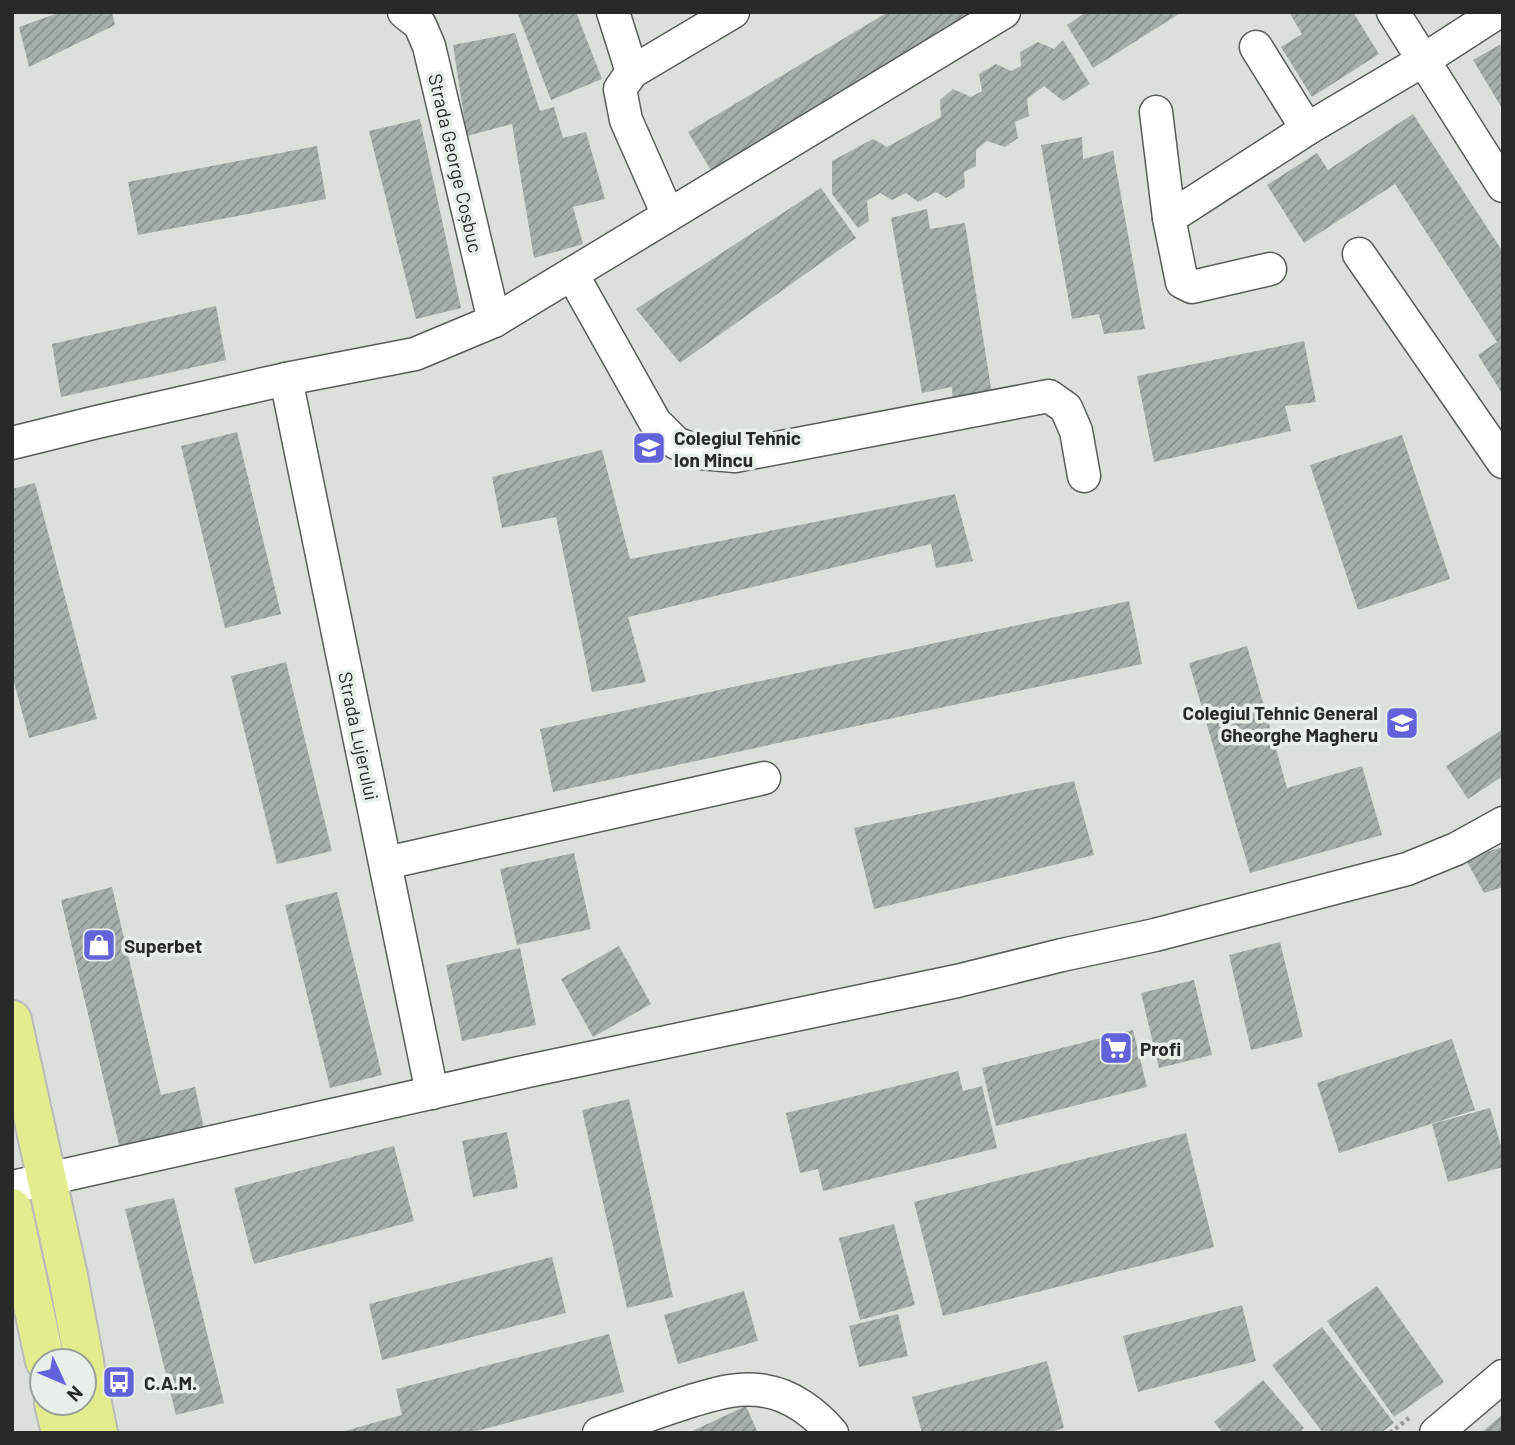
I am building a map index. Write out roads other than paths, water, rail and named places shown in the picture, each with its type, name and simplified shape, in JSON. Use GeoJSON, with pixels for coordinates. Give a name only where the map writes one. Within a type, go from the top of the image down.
{"type":"FeatureCollection","features":[{"type":"Feature","properties":{"kind":"main road"},"geometry":{"type":"LineString","coordinates":[[12,1020],[30,1183],[68,1276],[81,1347]]}},
{"type":"Feature","properties":{"kind":"main road"},"geometry":{"type":"LineString","coordinates":[[12,1208],[20,1286],[40,1347]]}},
{"type":"Feature","properties":{"kind":"street","name":"Strada George Coșbuc"},"geometry":{"type":"LineString","coordinates":[[404,12],[420,25],[429,46],[494,321]]}},
{"type":"Feature","properties":{"kind":"street"},"geometry":{"type":"LineString","coordinates":[[613,12],[632,72]]}},
{"type":"Feature","properties":{"kind":"street"},"geometry":{"type":"LineString","coordinates":[[668,215],[626,121],[620,89],[632,72],[733,12]]}},
{"type":"Feature","properties":{"kind":"street"},"geometry":{"type":"LineString","coordinates":[[12,443],[286,379],[415,355],[494,321],[1004,12]]}},
{"type":"Feature","properties":{"kind":"street"},"geometry":{"type":"LineString","coordinates":[[1393,12],[1503,187]]}},
{"type":"Feature","properties":{"kind":"street"},"geometry":{"type":"LineString","coordinates":[[1169,218],[1307,129],[1498,12]]}},
{"type":"Feature","properties":{"kind":"street"},"geometry":{"type":"LineString","coordinates":[[1256,47],[1307,129]]}},
{"type":"Feature","properties":{"kind":"street"},"geometry":{"type":"LineString","coordinates":[[1156,112],[1169,218],[1182,282],[1192,287],[1269,269]]}},
{"type":"Feature","properties":{"kind":"street"},"geometry":{"type":"LineString","coordinates":[[1359,254],[1497,443]]}},
{"type":"Feature","properties":{"kind":"street"},"geometry":{"type":"LineString","coordinates":[[572,274],[655,422],[676,443],[701,453],[735,456],[1049,396],[1066,408],[1076,431],[1084,476]]}},
{"type":"Feature","properties":{"kind":"street","name":"Strada Lujerului"},"geometry":{"type":"LineString","coordinates":[[286,379],[432,1093]]}},
{"type":"Feature","properties":{"kind":"street"},"geometry":{"type":"LineString","coordinates":[[386,863],[764,778]]}},
{"type":"Feature","properties":{"kind":"street"},"geometry":{"type":"LineString","coordinates":[[30,1183],[528,1071],[957,981],[1156,935],[1407,869],[1456,849],[1503,823]]}},
{"type":"Feature","properties":{"kind":"street"},"geometry":{"type":"LineString","coordinates":[[20,1286],[68,1276]]}},
{"type":"Feature","properties":{"kind":"street"},"geometry":{"type":"LineString","coordinates":[[1436,1433],[1503,1377]]}},
{"type":"Feature","properties":{"kind":"street"},"geometry":{"type":"LineString","coordinates":[[598,1433],[729,1390],[765,1391],[798,1403],[825,1424],[832,1433]]}},
{"type":"Feature","properties":{"kind":"place","name":"Colegiul Tehnic Ion Mincu"},"geometry":{"type":"Point","coordinates":[649,448]}},
{"type":"Feature","properties":{"kind":"place","name":"Colegiul Tehnic General Gheorghe Magheru"},"geometry":{"type":"Point","coordinates":[1402,723]}},
{"type":"Feature","properties":{"kind":"place","name":"Superbet"},"geometry":{"type":"Point","coordinates":[99,945]}},
{"type":"Feature","properties":{"kind":"place","name":"Profi"},"geometry":{"type":"Point","coordinates":[1116,1048]}},
{"type":"Feature","properties":{"kind":"place","name":"C.A.M."},"geometry":{"type":"Point","coordinates":[119,1382]}}]}
